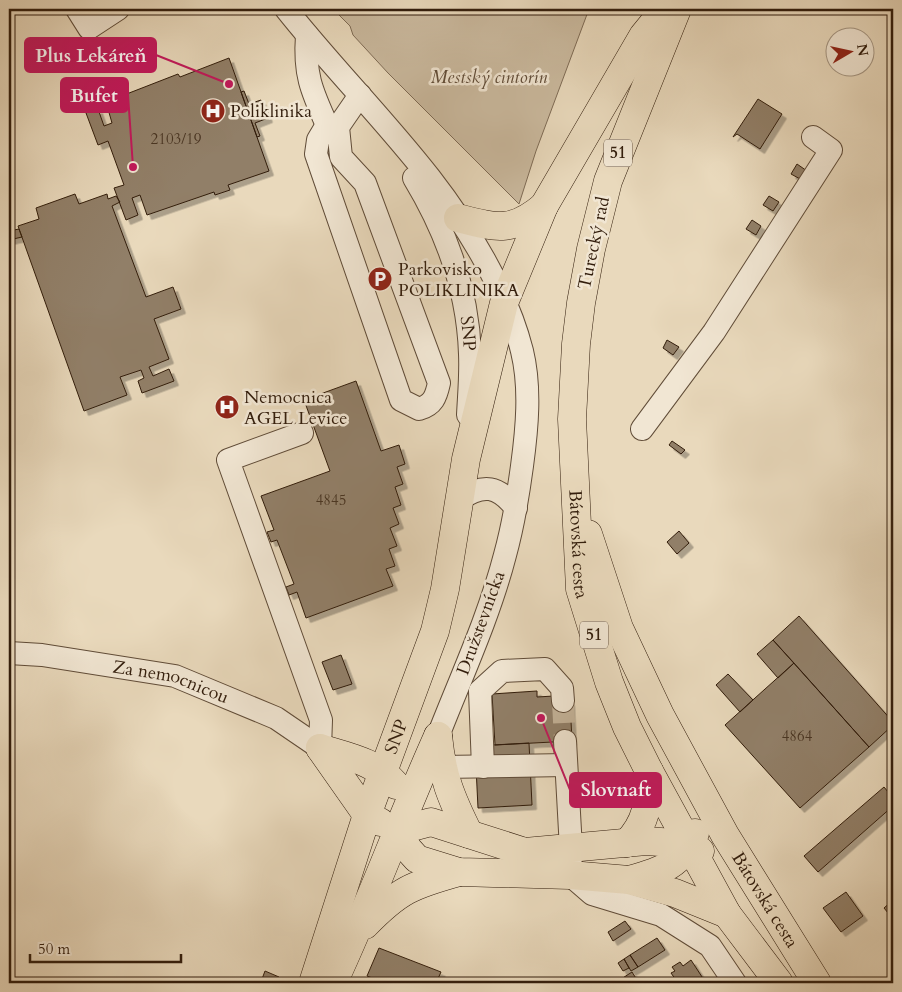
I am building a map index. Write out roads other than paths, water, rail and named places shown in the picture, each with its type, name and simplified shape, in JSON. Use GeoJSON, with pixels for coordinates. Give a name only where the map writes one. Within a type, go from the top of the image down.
{"type":"FeatureCollection","features":[{"type":"Feature","properties":{"kind":"main road"},"geometry":{"type":"LineString","coordinates":[[504,303],[544,206],[643,36],[664,9]]}},
{"type":"Feature","properties":{"kind":"main road","name":"Turecký rad"},"geometry":{"type":"LineString","coordinates":[[575,489],[572,419],[576,344],[590,249],[608,181],[677,9]]}},
{"type":"Feature","properties":{"kind":"main road"},"geometry":{"type":"LineString","coordinates":[[458,218],[487,226],[513,225],[526,221],[544,206]]}},
{"type":"Feature","properties":{"kind":"main road","name":"SNP"},"geometry":{"type":"LineString","coordinates":[[384,771],[436,631],[466,458],[504,303]]}},
{"type":"Feature","properties":{"kind":"main road","name":"Bátovská cesta"},"geometry":{"type":"LineString","coordinates":[[575,489],[580,589],[609,682],[627,727],[727,914],[778,983]]}},
{"type":"Feature","properties":{"kind":"main road","name":"Bátovská cesta"},"geometry":{"type":"LineString","coordinates":[[575,489],[599,572],[619,628],[656,707],[725,835],[817,983]]}},
{"type":"Feature","properties":{"kind":"main road"},"geometry":{"type":"LineString","coordinates":[[438,736],[441,767],[452,799],[469,834]]}},
{"type":"Feature","properties":{"kind":"main road"},"geometry":{"type":"LineString","coordinates":[[333,983],[358,931],[409,800],[438,736]]}},
{"type":"Feature","properties":{"kind":"main road"},"geometry":{"type":"LineString","coordinates":[[320,748],[366,762],[384,771],[431,822],[486,841],[571,862],[675,894],[727,914]]}},
{"type":"Feature","properties":{"kind":"main road"},"geometry":{"type":"LineString","coordinates":[[320,748],[367,815],[397,831],[408,849],[417,859],[459,872]]}},
{"type":"Feature","properties":{"kind":"main road"},"geometry":{"type":"LineString","coordinates":[[313,983],[367,815],[384,771]]}},
{"type":"Feature","properties":{"kind":"main road"},"geometry":{"type":"LineString","coordinates":[[627,843],[638,831],[645,817],[648,800],[649,771]]}},
{"type":"Feature","properties":{"kind":"main road"},"geometry":{"type":"LineString","coordinates":[[629,880],[667,868],[681,857],[690,846],[700,821],[699,786]]}},
{"type":"Feature","properties":{"kind":"main road"},"geometry":{"type":"LineString","coordinates":[[397,831],[431,822]]}},
{"type":"Feature","properties":{"kind":"main road"},"geometry":{"type":"LineString","coordinates":[[358,931],[389,900],[410,887],[459,872],[571,862],[627,843],[662,841],[690,846],[724,864],[760,891]]}},
{"type":"Feature","properties":{"kind":"street"},"geometry":{"type":"LineString","coordinates":[[77,9],[89,28],[118,9]]}},
{"type":"Feature","properties":{"kind":"street","name":"SNP"},"geometry":{"type":"LineString","coordinates":[[286,9],[367,102],[430,179],[475,245],[504,303],[522,352],[527,404],[526,437],[516,508]]}},
{"type":"Feature","properties":{"kind":"street"},"geometry":{"type":"LineString","coordinates":[[307,35],[305,61],[311,89],[333,126],[341,157],[365,183],[439,383],[436,398],[427,406],[419,409],[401,400],[316,154],[318,140],[333,126],[367,102]]}},
{"type":"Feature","properties":{"kind":"street","name":"SNP"},"geometry":{"type":"LineString","coordinates":[[367,102],[436,216],[448,246],[459,283],[470,354],[466,458]]}},
{"type":"Feature","properties":{"kind":"street"},"geometry":{"type":"LineString","coordinates":[[642,429],[714,332],[831,150],[812,137]]}},
{"type":"Feature","properties":{"kind":"street"},"geometry":{"type":"LineString","coordinates":[[302,433],[228,460],[321,720],[320,748]]}},
{"type":"Feature","properties":{"kind":"street"},"geometry":{"type":"LineString","coordinates":[[460,499],[479,490],[489,488],[507,496],[516,508]]}},
{"type":"Feature","properties":{"kind":"street","name":"Družstevnícka"},"geometry":{"type":"LineString","coordinates":[[438,736],[485,617],[505,556],[516,508]]}},
{"type":"Feature","properties":{"kind":"street","name":"Za nemocnicou"},"geometry":{"type":"LineString","coordinates":[[9,653],[42,655],[168,670],[276,718],[320,748]]}},
{"type":"Feature","properties":{"kind":"street"},"geometry":{"type":"LineString","coordinates":[[483,767],[480,691],[502,671],[545,669],[562,688],[563,701]]}},
{"type":"Feature","properties":{"kind":"street"},"geometry":{"type":"LineString","coordinates":[[565,741],[571,862],[592,894],[661,915],[710,946],[735,983]]}},
{"type":"Feature","properties":{"kind":"street"},"geometry":{"type":"LineString","coordinates":[[441,767],[566,764]]}},
{"type":"Feature","properties":{"kind":"tunnel"},"geometry":{"type":"LineString","coordinates":[[563,701],[565,741]]}},
{"type":"Feature","properties":{"kind":"place","name":"Plus Lekáreň"},"geometry":{"type":"Point","coordinates":[229,84]}},
{"type":"Feature","properties":{"kind":"place","name":"Poliklinika"},"geometry":{"type":"Point","coordinates":[213,111]}},
{"type":"Feature","properties":{"kind":"place","name":"Bufet"},"geometry":{"type":"Point","coordinates":[133,167]}},
{"type":"Feature","properties":{"kind":"place","name":"Parkovisko POLIKLINIKA"},"geometry":{"type":"Point","coordinates":[380,279]}},
{"type":"Feature","properties":{"kind":"place","name":"Nemocnica AGEL Levice"},"geometry":{"type":"Point","coordinates":[227,407]}},
{"type":"Feature","properties":{"kind":"place","name":"Slovnaft"},"geometry":{"type":"Point","coordinates":[541,718]}},
{"type":"Feature","properties":{"kind":"park label","name":"Mestský cintorín"},"geometry":{"type":"Point","coordinates":[489,77]}}]}
